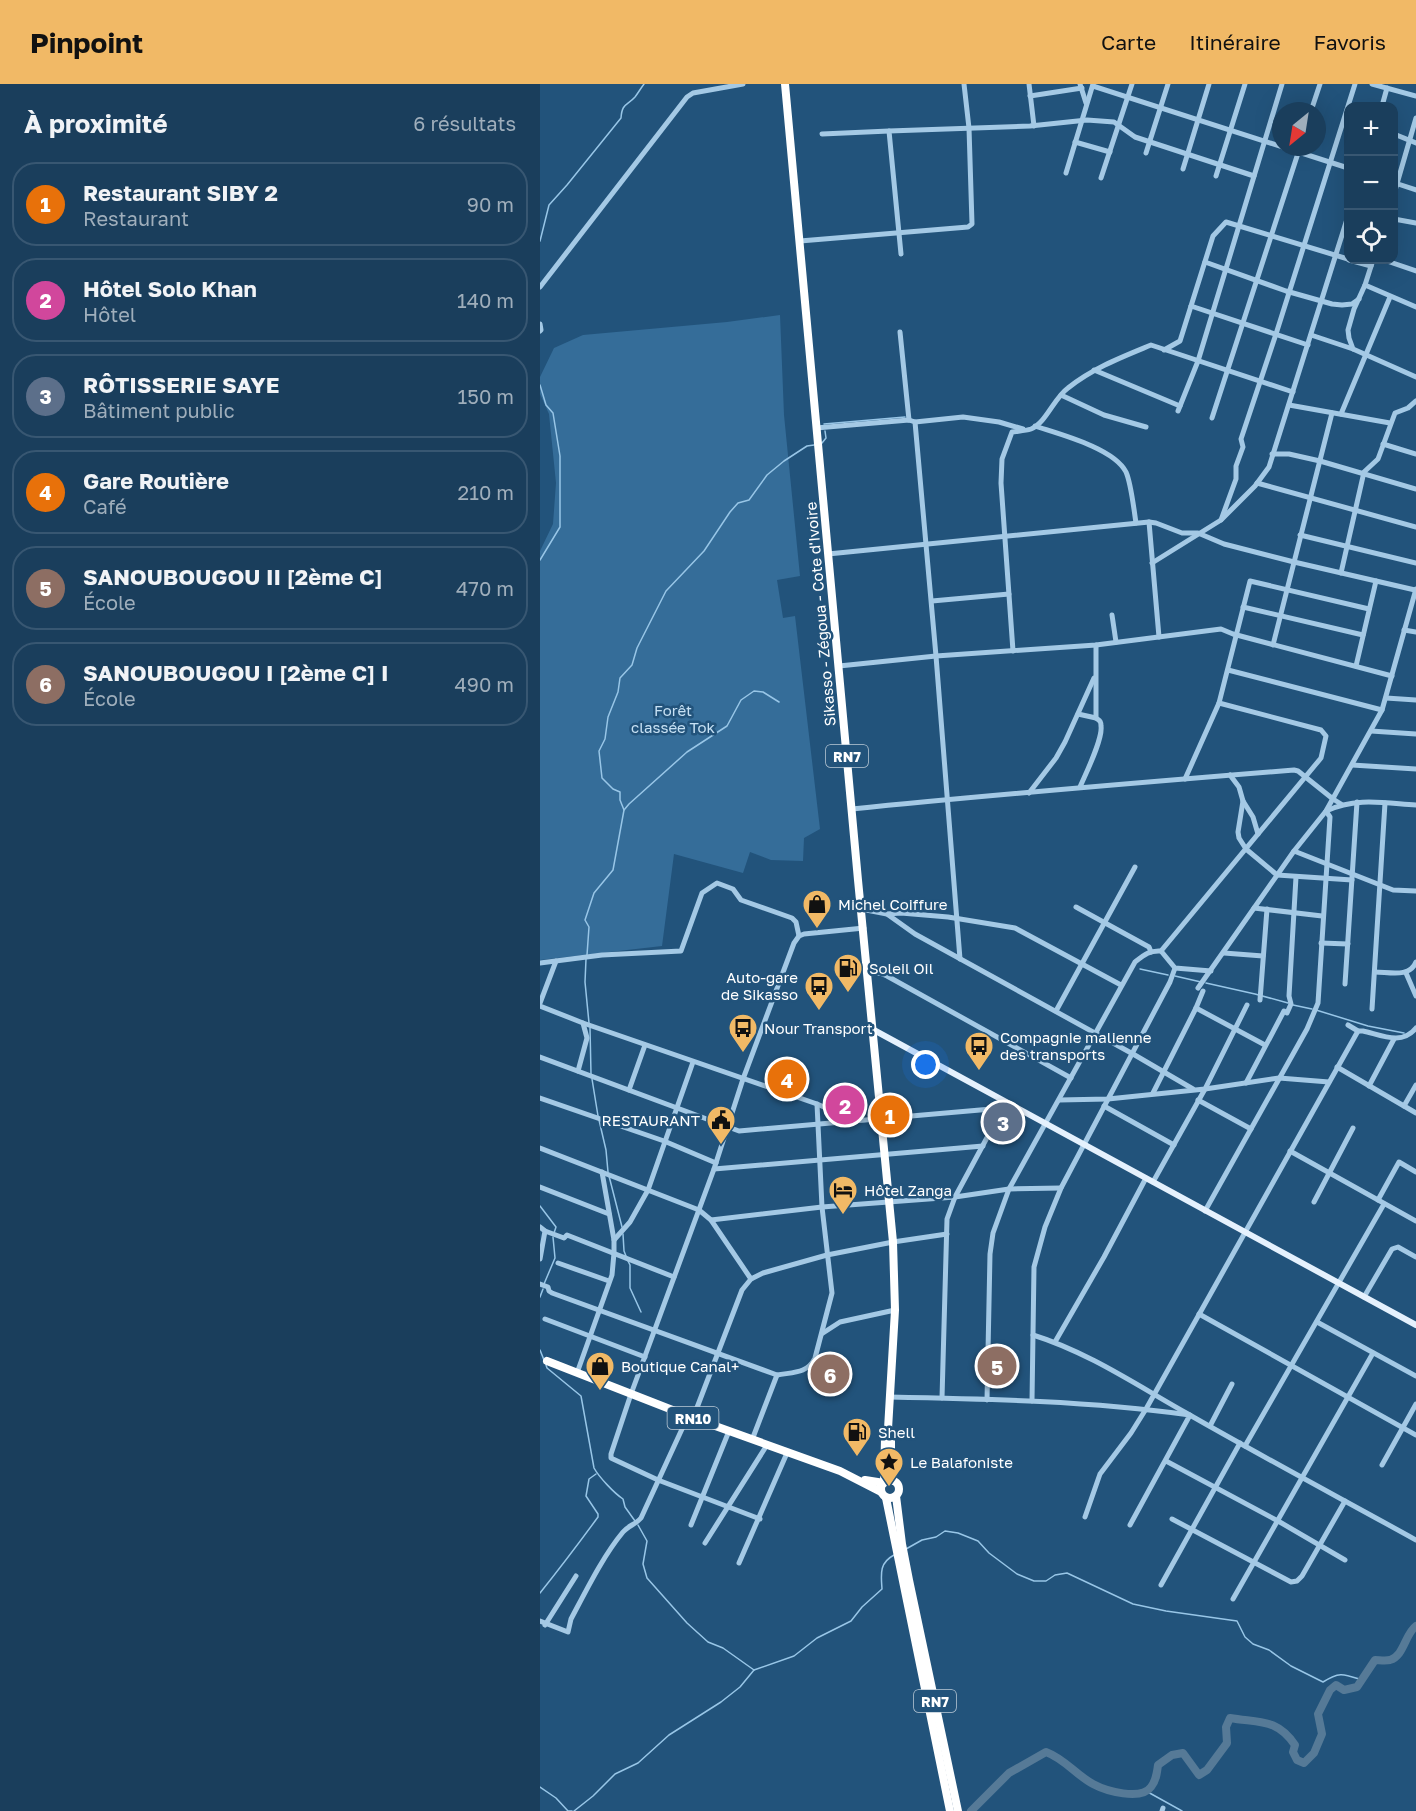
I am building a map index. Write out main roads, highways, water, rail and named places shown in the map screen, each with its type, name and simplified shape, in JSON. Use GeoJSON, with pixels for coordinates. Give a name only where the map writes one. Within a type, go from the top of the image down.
{"type":"FeatureCollection","features":[{"type":"Feature","properties":{"kind":"highway","name":"Sikasso - Zégoua - Cote d'Ivoire"},"geometry":{"type":"LineString","coordinates":[[784,84],[893,1242],[895,1310],[889,1397],[888,1429],[891,1438],[887,1482]]}},
{"type":"Feature","properties":{"kind":"highway","name":"RN10"},"geometry":{"type":"LineString","coordinates":[[542,1360],[767,1446],[840,1471],[884,1495]]}},
{"type":"Feature","properties":{"kind":"highway","name":"RN10"},"geometry":{"type":"LineString","coordinates":[[859,1480],[887,1482]]}},
{"type":"Feature","properties":{"kind":"highway","name":"RN7"},"geometry":{"type":"LineString","coordinates":[[899,1545],[896,1496],[898,1486],[887,1482],[881,1487],[899,1545],[950,1811]]}},
{"type":"Feature","properties":{"kind":"highway"},"geometry":{"type":"LineString","coordinates":[[884,1495],[891,1498],[896,1496]]}},
{"type":"Feature","properties":{"kind":"highway","name":"RN7"},"geometry":{"type":"LineString","coordinates":[[908,1591],[958,1811]]}},
{"type":"Feature","properties":{"kind":"main road"},"geometry":{"type":"LineString","coordinates":[[873,1029],[1416,1325]]}},
{"type":"Feature","properties":{"kind":"waterway"},"geometry":{"type":"LineString","coordinates":[[540,241],[549,205],[621,118],[624,107],[644,84]]}},
{"type":"Feature","properties":{"kind":"waterway"},"geometry":{"type":"LineString","coordinates":[[540,385],[546,405],[553,413],[560,456],[560,527],[540,560]]}},
{"type":"Feature","properties":{"kind":"waterway"},"geometry":{"type":"LineString","coordinates":[[824,424],[905,417]]}},
{"type":"Feature","properties":{"kind":"waterway"},"geometry":{"type":"LineString","coordinates":[[822,443],[826,438],[825,431]]}},
{"type":"Feature","properties":{"kind":"waterway"},"geometry":{"type":"LineString","coordinates":[[624,810],[620,792],[613,789],[602,778],[599,751],[605,739],[608,717],[618,692],[620,678],[632,665],[637,648],[666,591],[704,551],[730,512],[738,503],[749,500],[767,475],[784,461],[807,446],[814,445]]}},
{"type":"Feature","properties":{"kind":"waterway"},"geometry":{"type":"LineString","coordinates":[[587,955],[589,927],[585,920],[594,893],[613,870],[624,810],[687,752],[727,726],[741,700],[754,691],[763,692],[779,702]]}},
{"type":"Feature","properties":{"kind":"waterway"},"geometry":{"type":"LineString","coordinates":[[586,959],[585,982],[589,1023]]}},
{"type":"Feature","properties":{"kind":"waterway"},"geometry":{"type":"LineString","coordinates":[[1140,969],[1168,975]]}},
{"type":"Feature","properties":{"kind":"waterway"},"geometry":{"type":"LineString","coordinates":[[1175,976],[1201,982]]}},
{"type":"Feature","properties":{"kind":"waterway"},"geometry":{"type":"LineString","coordinates":[[1206,983],[1288,1003]]}},
{"type":"Feature","properties":{"kind":"waterway"},"geometry":{"type":"LineString","coordinates":[[1293,1005],[1312,1009]]}},
{"type":"Feature","properties":{"kind":"waterway"},"geometry":{"type":"LineString","coordinates":[[1316,1010],[1368,1026],[1404,1033]]}},
{"type":"Feature","properties":{"kind":"waterway"},"geometry":{"type":"LineString","coordinates":[[590,1028],[591,1074]]}},
{"type":"Feature","properties":{"kind":"waterway"},"geometry":{"type":"LineString","coordinates":[[592,1079],[598,1116]]}},
{"type":"Feature","properties":{"kind":"waterway"},"geometry":{"type":"LineString","coordinates":[[599,1120],[608,1172]]}},
{"type":"Feature","properties":{"kind":"waterway"},"geometry":{"type":"LineString","coordinates":[[609,1176],[622,1227]]}},
{"type":"Feature","properties":{"kind":"waterway"},"geometry":{"type":"LineString","coordinates":[[540,1206],[556,1227],[554,1233]]}},
{"type":"Feature","properties":{"kind":"waterway"},"geometry":{"type":"LineString","coordinates":[[623,1234],[626,1256]]}},
{"type":"Feature","properties":{"kind":"waterway"},"geometry":{"type":"LineString","coordinates":[[544,1284],[555,1258],[553,1237]]}},
{"type":"Feature","properties":{"kind":"waterway"},"geometry":{"type":"LineString","coordinates":[[628,1261],[630,1288],[641,1312]]}},
{"type":"Feature","properties":{"kind":"waterway"},"geometry":{"type":"LineString","coordinates":[[540,1297],[543,1289]]}},
{"type":"Feature","properties":{"kind":"waterway"},"geometry":{"type":"LineString","coordinates":[[540,1350],[544,1360]]}},
{"type":"Feature","properties":{"kind":"waterway"},"geometry":{"type":"LineString","coordinates":[[546,1365],[581,1396],[594,1468],[607,1485],[623,1499],[625,1507],[635,1521]]}},
{"type":"Feature","properties":{"kind":"waterway"},"geometry":{"type":"LineString","coordinates":[[540,1593],[598,1517],[586,1496],[589,1479],[596,1474]]}},
{"type":"Feature","properties":{"kind":"waterway"},"geometry":{"type":"LineString","coordinates":[[638,1525],[647,1541],[643,1564],[647,1578],[687,1623],[708,1642],[723,1648],[754,1670]]}},
{"type":"Feature","properties":{"kind":"waterway"},"geometry":{"type":"LineString","coordinates":[[906,1549],[945,1531],[958,1533],[978,1541],[989,1553],[1017,1574],[1034,1581],[1046,1581],[1055,1575],[1067,1573],[1133,1604],[1237,1621],[1245,1637],[1253,1644],[1269,1650],[1291,1666],[1323,1682],[1334,1676],[1342,1675],[1362,1680]]}},
{"type":"Feature","properties":{"kind":"waterway"},"geometry":{"type":"LineString","coordinates":[[574,1811],[615,1774],[638,1763],[669,1735],[721,1702],[740,1687],[754,1670],[794,1656],[817,1638],[851,1621],[862,1607],[882,1589],[883,1565],[894,1555]]}},
{"type":"Feature","properties":{"kind":"waterway"},"geometry":{"type":"LineString","coordinates":[[971,1811],[1009,1773],[1046,1752],[1093,1784],[1123,1793],[1146,1791],[1154,1782],[1158,1765],[1172,1755],[1183,1753],[1199,1775],[1207,1770],[1227,1743],[1226,1727],[1230,1718],[1267,1723],[1281,1730],[1295,1745],[1293,1752],[1297,1760],[1304,1763],[1314,1753],[1322,1734],[1318,1714],[1330,1690],[1336,1685],[1344,1690],[1357,1687],[1375,1660],[1395,1658],[1416,1626]]}},
{"type":"Feature","properties":{"kind":"waterway"},"geometry":{"type":"LineString","coordinates":[[540,1787],[556,1798],[568,1811],[572,1811]]}},
{"type":"Feature","properties":{"kind":"waterway"},"geometry":{"type":"LineString","coordinates":[[1146,1791],[1182,1811]]}},
{"type":"Feature","properties":{"kind":"place","name":"Michel Coiffure"},"geometry":{"type":"Point","coordinates":[817,930]}},
{"type":"Feature","properties":{"kind":"place","name":"Soleil Oil"},"geometry":{"type":"Point","coordinates":[848,994]}},
{"type":"Feature","properties":{"kind":"place","name":"Auto-gare de Sikasso"},"geometry":{"type":"Point","coordinates":[819,1012]}},
{"type":"Feature","properties":{"kind":"place","name":"Nour Transport"},"geometry":{"type":"Point","coordinates":[743,1054]}},
{"type":"Feature","properties":{"kind":"place","name":"Compagnie malienne des transports"},"geometry":{"type":"Point","coordinates":[979,1072]}},
{"type":"Feature","properties":{"kind":"place","name":"Gare Routière"},"geometry":{"type":"Point","coordinates":[787,1079]}},
{"type":"Feature","properties":{"kind":"place","name":"Hôtel Solo Khan"},"geometry":{"type":"Point","coordinates":[845,1105]}},
{"type":"Feature","properties":{"kind":"place","name":"Restaurant SIBY 2"},"geometry":{"type":"Point","coordinates":[890,1115]}},
{"type":"Feature","properties":{"kind":"place","name":"RÔTISSERIE SAYE"},"geometry":{"type":"Point","coordinates":[1003,1122]}},
{"type":"Feature","properties":{"kind":"place","name":"RESTAURANT"},"geometry":{"type":"Point","coordinates":[721,1146]}},
{"type":"Feature","properties":{"kind":"place","name":"Hôtel Zanga"},"geometry":{"type":"Point","coordinates":[843,1216]}},
{"type":"Feature","properties":{"kind":"place","name":"SANOUBOUGOU II [2ème C]"},"geometry":{"type":"Point","coordinates":[997,1366]}},
{"type":"Feature","properties":{"kind":"place","name":"SANOUBOUGOU I [2ème C] I"},"geometry":{"type":"Point","coordinates":[830,1374]}},
{"type":"Feature","properties":{"kind":"place","name":"Boutique Canal+"},"geometry":{"type":"Point","coordinates":[600,1392]}},
{"type":"Feature","properties":{"kind":"place","name":"Shell"},"geometry":{"type":"Point","coordinates":[857,1458]}},
{"type":"Feature","properties":{"kind":"place","name":"Le Balafoniste"},"geometry":{"type":"Point","coordinates":[889,1488]}},
{"type":"Feature","properties":{"kind":"park label","name":"Forêt classée Tok"},"geometry":{"type":"Point","coordinates":[673,718]}}]}
